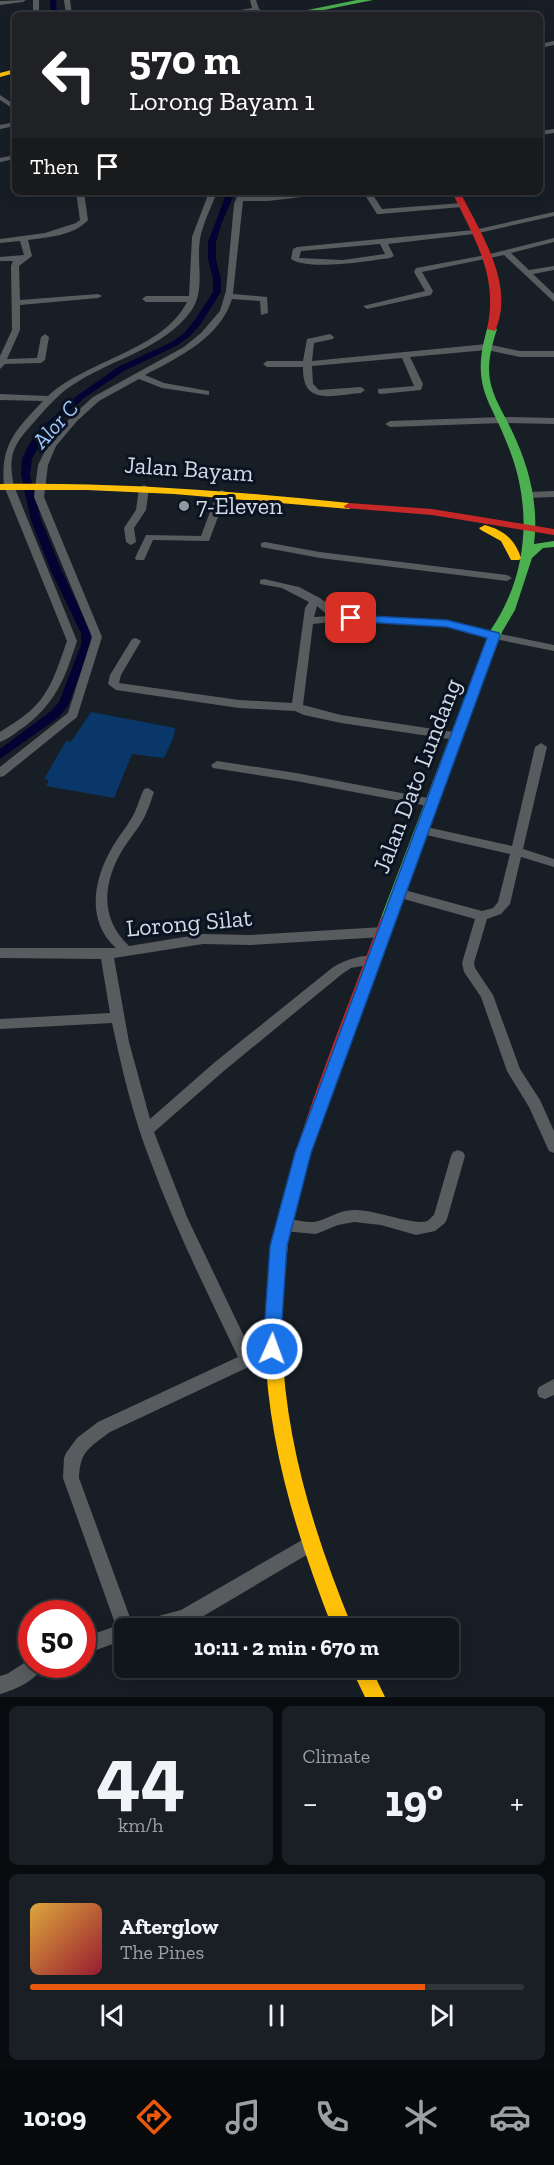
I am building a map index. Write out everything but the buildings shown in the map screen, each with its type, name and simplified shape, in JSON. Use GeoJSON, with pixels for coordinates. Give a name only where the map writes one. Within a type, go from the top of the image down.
{"type":"FeatureCollection","features":[{"type":"Feature","properties":{"kind":"main road"},"geometry":{"type":"LineString","coordinates":[[292,12],[328,6],[370,6],[379,0]]}},
{"type":"Feature","properties":{"kind":"main road"},"geometry":{"type":"LineString","coordinates":[[301,12],[328,6],[351,9],[360,6]]}},
{"type":"Feature","properties":{"kind":"main road","name":"Jalan Dato Lundang"},"geometry":{"type":"LineString","coordinates":[[339,1618],[309,1544],[282,1442],[275,1399],[272,1349],[275,1280],[284,1225],[303,1153],[383,932],[495,633],[503,623],[526,532],[525,502],[515,448],[483,371],[498,300],[486,257],[459,198]]}},
{"type":"Feature","properties":{"kind":"main road","name":"Jalan Bayam"},"geometry":{"type":"LineString","coordinates":[[8,486],[144,488],[222,493],[411,512],[427,518],[475,521],[553,537]]}},
{"type":"Feature","properties":{"kind":"main road"},"geometry":{"type":"LineString","coordinates":[[525,502],[535,518],[553,537],[520,557],[510,539],[475,521],[509,519],[525,502]]}},
{"type":"Feature","properties":{"kind":"main road","name":"Jalan Dato Lundang"},"geometry":{"type":"LineString","coordinates":[[495,633],[493,623],[507,578],[520,557]]}},
{"type":"Feature","properties":{"kind":"main road"},"geometry":{"type":"LineString","coordinates":[[364,1678],[370,1695]]}},
{"type":"Feature","properties":{"kind":"street"},"geometry":{"type":"LineString","coordinates":[[0,3],[23,0]]}},
{"type":"Feature","properties":{"kind":"street"},"geometry":{"type":"LineString","coordinates":[[253,0],[256,10]]}},
{"type":"Feature","properties":{"kind":"street"},"geometry":{"type":"LineString","coordinates":[[237,11],[261,12]]}},
{"type":"Feature","properties":{"kind":"street"},"geometry":{"type":"LineString","coordinates":[[0,241],[52,233],[82,224],[80,195]]}},
{"type":"Feature","properties":{"kind":"street"},"geometry":{"type":"LineString","coordinates":[[0,738],[36,712],[52,692],[62,674],[72,641],[8,486],[4,470],[5,453],[17,434],[51,399],[74,380],[142,345],[166,329],[186,310],[196,276],[195,245],[199,226],[212,195]]}},
{"type":"Feature","properties":{"kind":"street"},"geometry":{"type":"LineString","coordinates":[[0,773],[72,714],[97,637],[36,485],[52,445],[74,418],[96,399],[171,360],[204,335],[224,311],[242,195],[268,199],[302,195]]}},
{"type":"Feature","properties":{"kind":"street"},"geometry":{"type":"LineString","coordinates":[[369,195],[380,212],[459,198]]}},
{"type":"Feature","properties":{"kind":"street"},"geometry":{"type":"LineString","coordinates":[[383,242],[390,256],[344,262],[295,259],[297,249],[474,232],[554,214]]}},
{"type":"Feature","properties":{"kind":"street"},"geometry":{"type":"LineString","coordinates":[[24,238],[28,255],[15,266],[16,330],[1,364],[41,360],[45,337]]}},
{"type":"Feature","properties":{"kind":"street"},"geometry":{"type":"LineString","coordinates":[[367,306],[428,293],[419,270],[486,257],[554,240]]}},
{"type":"Feature","properties":{"kind":"street"},"geometry":{"type":"LineString","coordinates":[[505,252],[554,299]]}},
{"type":"Feature","properties":{"kind":"street"},"geometry":{"type":"LineString","coordinates":[[0,259],[23,259]]}},
{"type":"Feature","properties":{"kind":"street"},"geometry":{"type":"LineString","coordinates":[[528,273],[554,268]]}},
{"type":"Feature","properties":{"kind":"street"},"geometry":{"type":"LineString","coordinates":[[17,303],[98,296]]}},
{"type":"Feature","properties":{"kind":"street"},"geometry":{"type":"LineString","coordinates":[[228,296],[264,299],[264,313]]}},
{"type":"Feature","properties":{"kind":"street"},"geometry":{"type":"LineString","coordinates":[[146,299],[188,299]]}},
{"type":"Feature","properties":{"kind":"street"},"geometry":{"type":"LineString","coordinates":[[330,337],[310,340],[307,378],[312,391],[362,390]]}},
{"type":"Feature","properties":{"kind":"street"},"geometry":{"type":"LineString","coordinates":[[267,364],[308,364],[487,347],[520,354],[554,354]]}},
{"type":"Feature","properties":{"kind":"street"},"geometry":{"type":"LineString","coordinates":[[381,390],[418,388],[419,384],[405,355]]}},
{"type":"Feature","properties":{"kind":"street"},"geometry":{"type":"LineString","coordinates":[[139,376],[162,385],[206,393]]}},
{"type":"Feature","properties":{"kind":"street"},"geometry":{"type":"LineString","coordinates":[[0,397],[51,399]]}},
{"type":"Feature","properties":{"kind":"street"},"geometry":{"type":"LineString","coordinates":[[390,424],[554,421]]}},
{"type":"Feature","properties":{"kind":"street"},"geometry":{"type":"LineString","coordinates":[[131,542],[130,522],[140,513],[144,488]]}},
{"type":"Feature","properties":{"kind":"street"},"geometry":{"type":"LineString","coordinates":[[140,558],[150,537],[205,538],[222,493]]}},
{"type":"Feature","properties":{"kind":"street"},"geometry":{"type":"LineString","coordinates":[[525,502],[554,494]]}},
{"type":"Feature","properties":{"kind":"street"},"geometry":{"type":"LineString","coordinates":[[265,545],[320,555],[507,578]]}},
{"type":"Feature","properties":{"kind":"street"},"geometry":{"type":"LineString","coordinates":[[264,582],[288,586],[316,600],[339,618]]}},
{"type":"Feature","properties":{"kind":"street"},"geometry":{"type":"LineString","coordinates":[[297,707],[310,608],[316,600]]}},
{"type":"Feature","properties":{"kind":"street"},"geometry":{"type":"LineString","coordinates":[[309,621],[339,618],[447,623],[554,648]]}},
{"type":"Feature","properties":{"kind":"street"},"geometry":{"type":"LineString","coordinates":[[136,641],[131,653],[112,679],[116,686],[239,704],[297,707],[304,711],[341,719],[456,736]]}},
{"type":"Feature","properties":{"kind":"street"},"geometry":{"type":"LineString","coordinates":[[397,894],[482,916],[497,911],[504,904],[541,747]]}},
{"type":"Feature","properties":{"kind":"street"},"geometry":{"type":"LineString","coordinates":[[217,765],[296,777],[433,803]]}},
{"type":"Feature","properties":{"kind":"street"},"geometry":{"type":"LineString","coordinates":[[126,950],[112,940],[105,928],[101,914],[103,882],[117,849],[137,819],[148,792]]}},
{"type":"Feature","properties":{"kind":"street"},"geometry":{"type":"LineString","coordinates":[[422,830],[517,851],[554,863]]}},
{"type":"Feature","properties":{"kind":"street"},"geometry":{"type":"LineString","coordinates":[[482,916],[468,963],[469,969],[487,995],[514,1071],[536,1104],[554,1147]]}},
{"type":"Feature","properties":{"kind":"street","name":"Lorong Silat"},"geometry":{"type":"LineString","coordinates":[[0,953],[107,954],[203,939],[250,940],[383,932]]}},
{"type":"Feature","properties":{"kind":"street"},"geometry":{"type":"LineString","coordinates":[[107,954],[116,1018],[147,1130],[187,1231],[247,1360]]}},
{"type":"Feature","properties":{"kind":"street"},"geometry":{"type":"LineString","coordinates":[[147,1130],[220,1066],[338,970],[348,964],[374,960]]}},
{"type":"Feature","properties":{"kind":"street"},"geometry":{"type":"LineString","coordinates":[[0,1024],[116,1018]]}},
{"type":"Feature","properties":{"kind":"street"},"geometry":{"type":"LineString","coordinates":[[284,1225],[316,1228],[336,1219],[354,1216],[381,1219],[416,1229],[430,1227],[440,1219],[458,1156]]}},
{"type":"Feature","properties":{"kind":"street"},"geometry":{"type":"LineString","coordinates":[[120,1618],[71,1478],[72,1458],[83,1443],[104,1427],[272,1349]]}},
{"type":"Feature","properties":{"kind":"street"},"geometry":{"type":"LineString","coordinates":[[184,1618],[309,1544]]}},
{"type":"Feature","properties":{"kind":"street"},"geometry":{"type":"LineString","coordinates":[[96,1642],[114,1635]]}},
{"type":"Feature","properties":{"kind":"street"},"geometry":{"type":"LineString","coordinates":[[6,1688],[19,1678]]}},
{"type":"Feature","properties":{"kind":"shaded area"},"geometry":{"type":"Polygon","coordinates":[[[91,712],[175,728],[174,736],[164,758],[132,754],[114,798],[46,786],[49,780],[44,779],[66,741],[71,742],[91,712]]]}},
{"type":"Feature","properties":{"kind":"waterway","name":"Alor C"},"geometry":{"type":"LineString","coordinates":[[53,0],[54,12]]}},
{"type":"Feature","properties":{"kind":"waterway","name":"Alor C"},"geometry":{"type":"LineString","coordinates":[[0,755],[55,714],[64,703],[86,645],[86,633],[36,520],[29,496],[26,475],[27,459],[42,433],[66,408],[121,369],[175,344],[197,323],[217,292],[212,242],[230,195]]}},
{"type":"Feature","properties":{"kind":"traffic: fast"},"geometry":{"type":"LineString","coordinates":[[303,12],[369,0]]}},
{"type":"Feature","properties":{"kind":"traffic: fast"},"geometry":{"type":"LineString","coordinates":[[387,920],[496,631],[511,604],[528,552],[530,518],[526,483],[515,449],[488,392],[485,379],[486,349],[492,329]]}},
{"type":"Feature","properties":{"kind":"traffic: fast"},"geometry":{"type":"LineString","coordinates":[[526,557],[540,545],[554,544]]}},
{"type":"Feature","properties":{"kind":"traffic: slow"},"geometry":{"type":"LineString","coordinates":[[0,75],[12,72]]}},
{"type":"Feature","properties":{"kind":"traffic: slow"},"geometry":{"type":"LineString","coordinates":[[0,487],[44,486],[174,491],[349,506]]}},
{"type":"Feature","properties":{"kind":"traffic: slow"},"geometry":{"type":"LineString","coordinates":[[485,528],[505,538],[515,558]]}},
{"type":"Feature","properties":{"kind":"traffic: slow"},"geometry":{"type":"LineString","coordinates":[[280,1242],[274,1292],[273,1341],[284,1440],[294,1488],[308,1536],[338,1618]]}},
{"type":"Feature","properties":{"kind":"traffic: slow"},"geometry":{"type":"LineString","coordinates":[[366,1678],[375,1697]]}},
{"type":"Feature","properties":{"kind":"traffic: jam"},"geometry":{"type":"LineString","coordinates":[[457,195],[488,258],[493,275],[496,311],[492,329]]}},
{"type":"Feature","properties":{"kind":"traffic: jam"},"geometry":{"type":"LineString","coordinates":[[349,506],[432,512],[554,532]]}},
{"type":"Feature","properties":{"kind":"traffic: jam"},"geometry":{"type":"LineString","coordinates":[[280,1242],[290,1195],[305,1144],[387,920]]}},
{"type":"Feature","properties":{"kind":"place","name":"7-Eleven"},"geometry":{"type":"Point","coordinates":[184,506]}},
{"type":"Feature","properties":{"kind":"route"},"geometry":{"type":"LineString","coordinates":[[272,1349],[273,1303],[279,1246],[303,1153],[494,636],[447,623],[351,618]]}}]}
